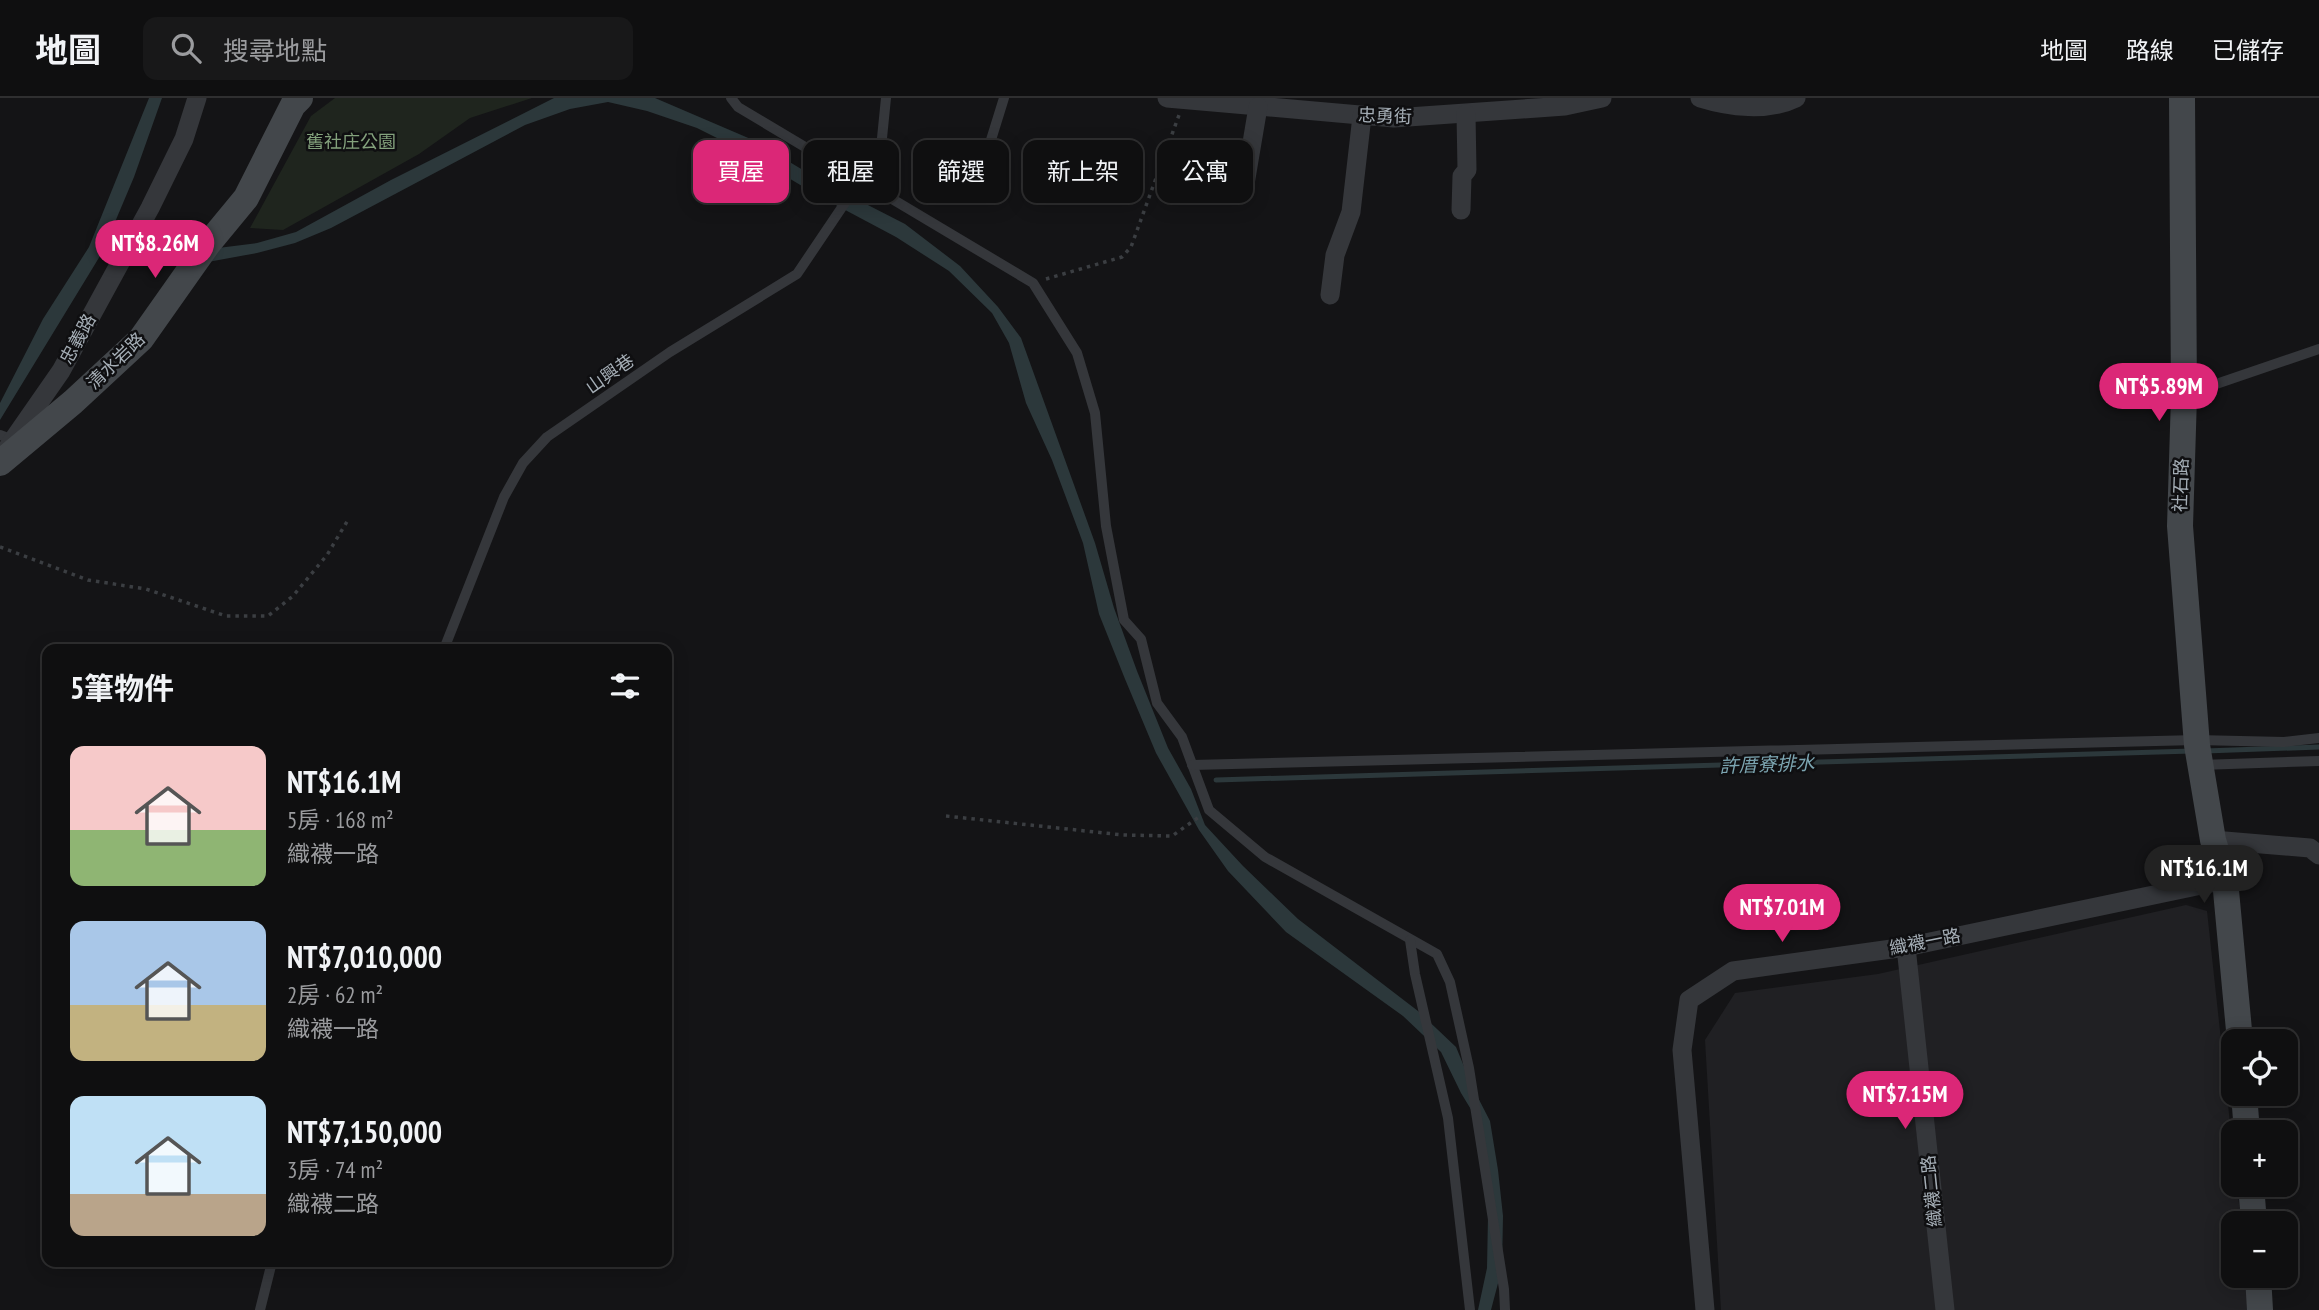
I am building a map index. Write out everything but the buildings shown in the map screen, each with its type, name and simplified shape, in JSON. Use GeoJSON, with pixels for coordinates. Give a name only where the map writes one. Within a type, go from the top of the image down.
{"type":"FeatureCollection","features":[{"type":"Feature","properties":{"kind":"street","name":"忠義路"},"geometry":{"type":"LineString","coordinates":[[0,461],[7,437],[61,370],[150,208],[184,139],[197,98]]}},
{"type":"Feature","properties":{"kind":"street","name":"清水岩路"},"geometry":{"type":"LineString","coordinates":[[0,461],[73,402],[141,339],[208,244],[246,198],[293,104],[300,98]]}},
{"type":"Feature","properties":{"kind":"street","name":"忠勇街"},"geometry":{"type":"LineString","coordinates":[[1176,99],[1394,118],[1565,106],[1602,98]]}},
{"type":"Feature","properties":{"kind":"street"},"geometry":{"type":"LineString","coordinates":[[1700,98],[1782,105],[1796,98]]}},
{"type":"Feature","properties":{"kind":"street","name":"社石路"},"geometry":{"type":"LineString","coordinates":[[2182,98],[2184,396],[2180,526],[2198,750],[2213,840],[2225,880],[2239,1029]]}},
{"type":"Feature","properties":{"kind":"street"},"geometry":{"type":"LineString","coordinates":[[1252,140],[1258,107]]}},
{"type":"Feature","properties":{"kind":"street"},"geometry":{"type":"LineString","coordinates":[[1461,210],[1462,176],[1467,170],[1466,114]]}},
{"type":"Feature","properties":{"kind":"street"},"geometry":{"type":"LineString","coordinates":[[1330,295],[1335,255],[1351,212],[1362,116]]}},
{"type":"Feature","properties":{"kind":"street"},"geometry":{"type":"LineString","coordinates":[[2213,840],[2310,848],[2319,855]]}},
{"type":"Feature","properties":{"kind":"street","name":"織襪一路"},"geometry":{"type":"LineString","coordinates":[[1705,1310],[1682,1050],[1689,1000],[1733,971],[1906,947],[2225,880]]}},
{"type":"Feature","properties":{"kind":"street","name":"織襪二路"},"geometry":{"type":"LineString","coordinates":[[1906,947],[1945,1310]]}},
{"type":"Feature","properties":{"kind":"street"},"geometry":{"type":"LineString","coordinates":[[2259,1288],[2260,1310]]}},
{"type":"Feature","properties":{"kind":"lane"},"geometry":{"type":"LineString","coordinates":[[731,98],[738,107],[803,145]]}},
{"type":"Feature","properties":{"kind":"lane"},"geometry":{"type":"LineString","coordinates":[[882,140],[886,98]]}},
{"type":"Feature","properties":{"kind":"lane"},"geometry":{"type":"LineString","coordinates":[[991,140],[1004,98]]}},
{"type":"Feature","properties":{"kind":"lane"},"geometry":{"type":"LineString","coordinates":[[899,201],[1033,283],[1077,353],[1095,412],[1106,526],[1124,620],[1141,639],[1157,703],[1182,737],[1209,810],[1265,857],[1437,954],[1450,982],[1469,1068],[1504,1289],[1505,1310]]}},
{"type":"Feature","properties":{"kind":"lane","name":"山興巷"},"geometry":{"type":"LineString","coordinates":[[446,644],[504,496],[523,463],[547,437],[659,359],[797,274],[845,203]]}},
{"type":"Feature","properties":{"kind":"lane"},"geometry":{"type":"LineString","coordinates":[[2184,396],[2319,349]]}},
{"type":"Feature","properties":{"kind":"lane"},"geometry":{"type":"LineString","coordinates":[[1192,765],[2198,750],[2319,738]]}},
{"type":"Feature","properties":{"kind":"lane"},"geometry":{"type":"LineString","coordinates":[[2198,750],[2319,761]]}},
{"type":"Feature","properties":{"kind":"lane"},"geometry":{"type":"LineString","coordinates":[[1409,940],[1448,1118],[1470,1310]]}},
{"type":"Feature","properties":{"kind":"lane"},"geometry":{"type":"LineString","coordinates":[[260,1310],[271,1267]]}},
{"type":"Feature","properties":{"kind":"path"},"geometry":{"type":"LineString","coordinates":[[1033,283],[1122,257],[1131,247],[1176,99]]}},
{"type":"Feature","properties":{"kind":"path"},"geometry":{"type":"LineString","coordinates":[[0,547],[88,580],[146,589],[226,616],[268,616],[293,596],[327,555],[348,520]]}},
{"type":"Feature","properties":{"kind":"path"},"geometry":{"type":"LineString","coordinates":[[946,816],[1123,835],[1172,836],[1209,810]]}},
{"type":"Feature","properties":{"kind":"shaded area"},"geometry":{"type":"Polygon","coordinates":[[[149,98],[162,98],[134,177],[107,241],[186,252],[257,243],[296,232],[391,180],[554,98],[655,98],[753,140],[721,140],[697,128],[647,111],[608,102],[570,109],[525,125],[331,228],[295,243],[186,266],[100,256],[0,420],[0,403],[43,319],[89,247],[149,98]]]}},
{"type":"Feature","properties":{"kind":"shaded area"},"geometry":{"type":"Polygon","coordinates":[[[789,162],[803,170],[803,187],[789,178],[789,162]]]}},
{"type":"Feature","properties":{"kind":"shaded area"},"geometry":{"type":"Polygon","coordinates":[[[832,203],[864,203],[905,224],[960,266],[998,307],[1021,338],[1095,543],[1114,608],[1137,671],[1168,748],[1191,789],[1205,825],[1298,919],[1418,1011],[1456,1047],[1490,1121],[1498,1170],[1503,1216],[1502,1268],[1491,1310],[1478,1310],[1487,1268],[1488,1216],[1478,1121],[1441,1052],[1403,1016],[1286,932],[1228,871],[1199,830],[1156,753],[1099,614],[1083,543],[1052,460],[1026,403],[1009,343],[992,313],[949,271],[896,237],[832,203]]]}},
{"type":"Feature","properties":{"kind":"shaded area"},"geometry":{"type":"Polygon","coordinates":[[[2186,905],[2207,911],[2221,1040],[2221,1106],[2228,1106],[2230,1120],[2221,1120],[2221,1197],[2238,1197],[2240,1211],[2221,1211],[2221,1288],[2247,1288],[2250,1310],[1721,1310],[1705,1040],[1735,993],[1878,974],[2186,905]]]}},
{"type":"Feature","properties":{"kind":"green space","name":"舊社庄公園"},"geometry":{"type":"Polygon","coordinates":[[[335,98],[532,98],[470,118],[419,154],[283,230],[250,228],[311,116],[335,98]]]}},
{"type":"Feature","properties":{"kind":"waterway","name":"許厝寮排水"},"geometry":{"type":"LineString","coordinates":[[2205,751],[2319,747]]}},
{"type":"Feature","properties":{"kind":"waterway","name":"許厝寮排水"},"geometry":{"type":"LineString","coordinates":[[1216,780],[2192,751]]}}]}
